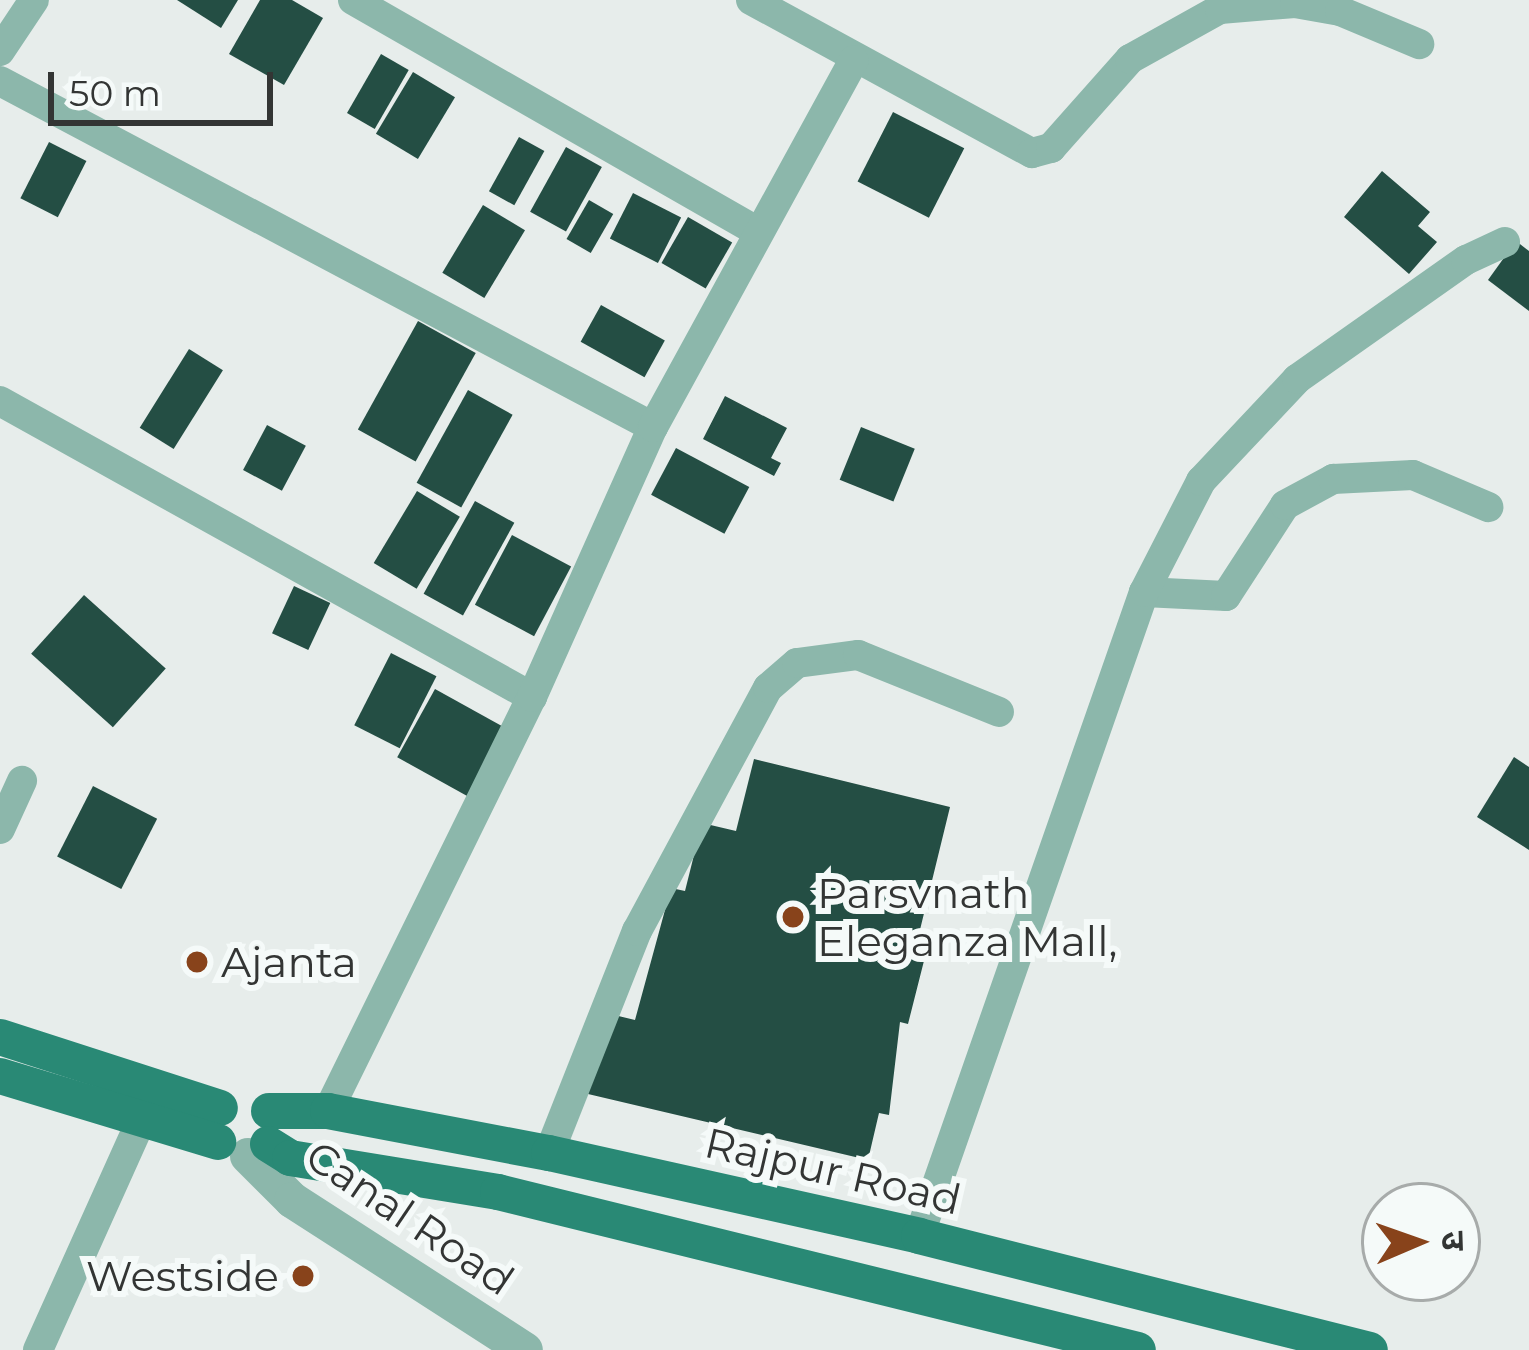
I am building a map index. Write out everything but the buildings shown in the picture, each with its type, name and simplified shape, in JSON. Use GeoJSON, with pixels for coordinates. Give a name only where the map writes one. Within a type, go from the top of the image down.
{"type":"FeatureCollection","features":[{"type":"Feature","properties":{"kind":"main road","name":"Rajpur Road"},"geometry":{"type":"LineString","coordinates":[[0,1037],[245,1132],[290,1158],[498,1192],[1138,1350]]}},
{"type":"Feature","properties":{"kind":"main road","name":"Rajpur Road"},"geometry":{"type":"LineString","coordinates":[[0,1076],[140,1123],[245,1132],[328,1111],[549,1153],[919,1236],[1370,1350]]}},
{"type":"Feature","properties":{"kind":"street"},"geometry":{"type":"LineString","coordinates":[[0,51],[34,0]]}},
{"type":"Feature","properties":{"kind":"street"},"geometry":{"type":"LineString","coordinates":[[353,0],[758,232]]}},
{"type":"Feature","properties":{"kind":"street"},"geometry":{"type":"LineString","coordinates":[[751,0],[1003,142],[1042,154],[1130,59],[1220,9],[1280,3],[1340,11],[1419,44]]}},
{"type":"Feature","properties":{"kind":"street"},"geometry":{"type":"LineString","coordinates":[[328,1111],[532,697],[652,427],[854,60]]}},
{"type":"Feature","properties":{"kind":"street"},"geometry":{"type":"LineString","coordinates":[[0,81],[652,427]]}},
{"type":"Feature","properties":{"kind":"street"},"geometry":{"type":"LineString","coordinates":[[919,1236],[1144,592],[1201,481],[1256,416],[1357,332],[1505,242]]}},
{"type":"Feature","properties":{"kind":"street"},"geometry":{"type":"LineString","coordinates":[[0,401],[532,697]]}},
{"type":"Feature","properties":{"kind":"street"},"geometry":{"type":"LineString","coordinates":[[1144,592],[1226,596],[1285,505],[1334,479],[1413,475],[1488,507]]}},
{"type":"Feature","properties":{"kind":"street"},"geometry":{"type":"LineString","coordinates":[[549,1153],[637,931],[768,688],[797,663],[858,655],[999,712]]}},
{"type":"Feature","properties":{"kind":"street"},"geometry":{"type":"LineString","coordinates":[[0,830],[22,781]]}},
{"type":"Feature","properties":{"kind":"street"},"geometry":{"type":"LineString","coordinates":[[38,1350],[140,1123]]}},
{"type":"Feature","properties":{"kind":"street","name":"Canal Road"},"geometry":{"type":"LineString","coordinates":[[245,1132],[292,1200],[525,1350]]}},
{"type":"Feature","properties":{"kind":"place","name":"Parsvnath Eleganza Mall,"},"geometry":{"type":"Point","coordinates":[793,917]}},
{"type":"Feature","properties":{"kind":"place","name":"Ajanta"},"geometry":{"type":"Point","coordinates":[197,962]}},
{"type":"Feature","properties":{"kind":"place","name":"Westside"},"geometry":{"type":"Point","coordinates":[303,1276]}}]}
